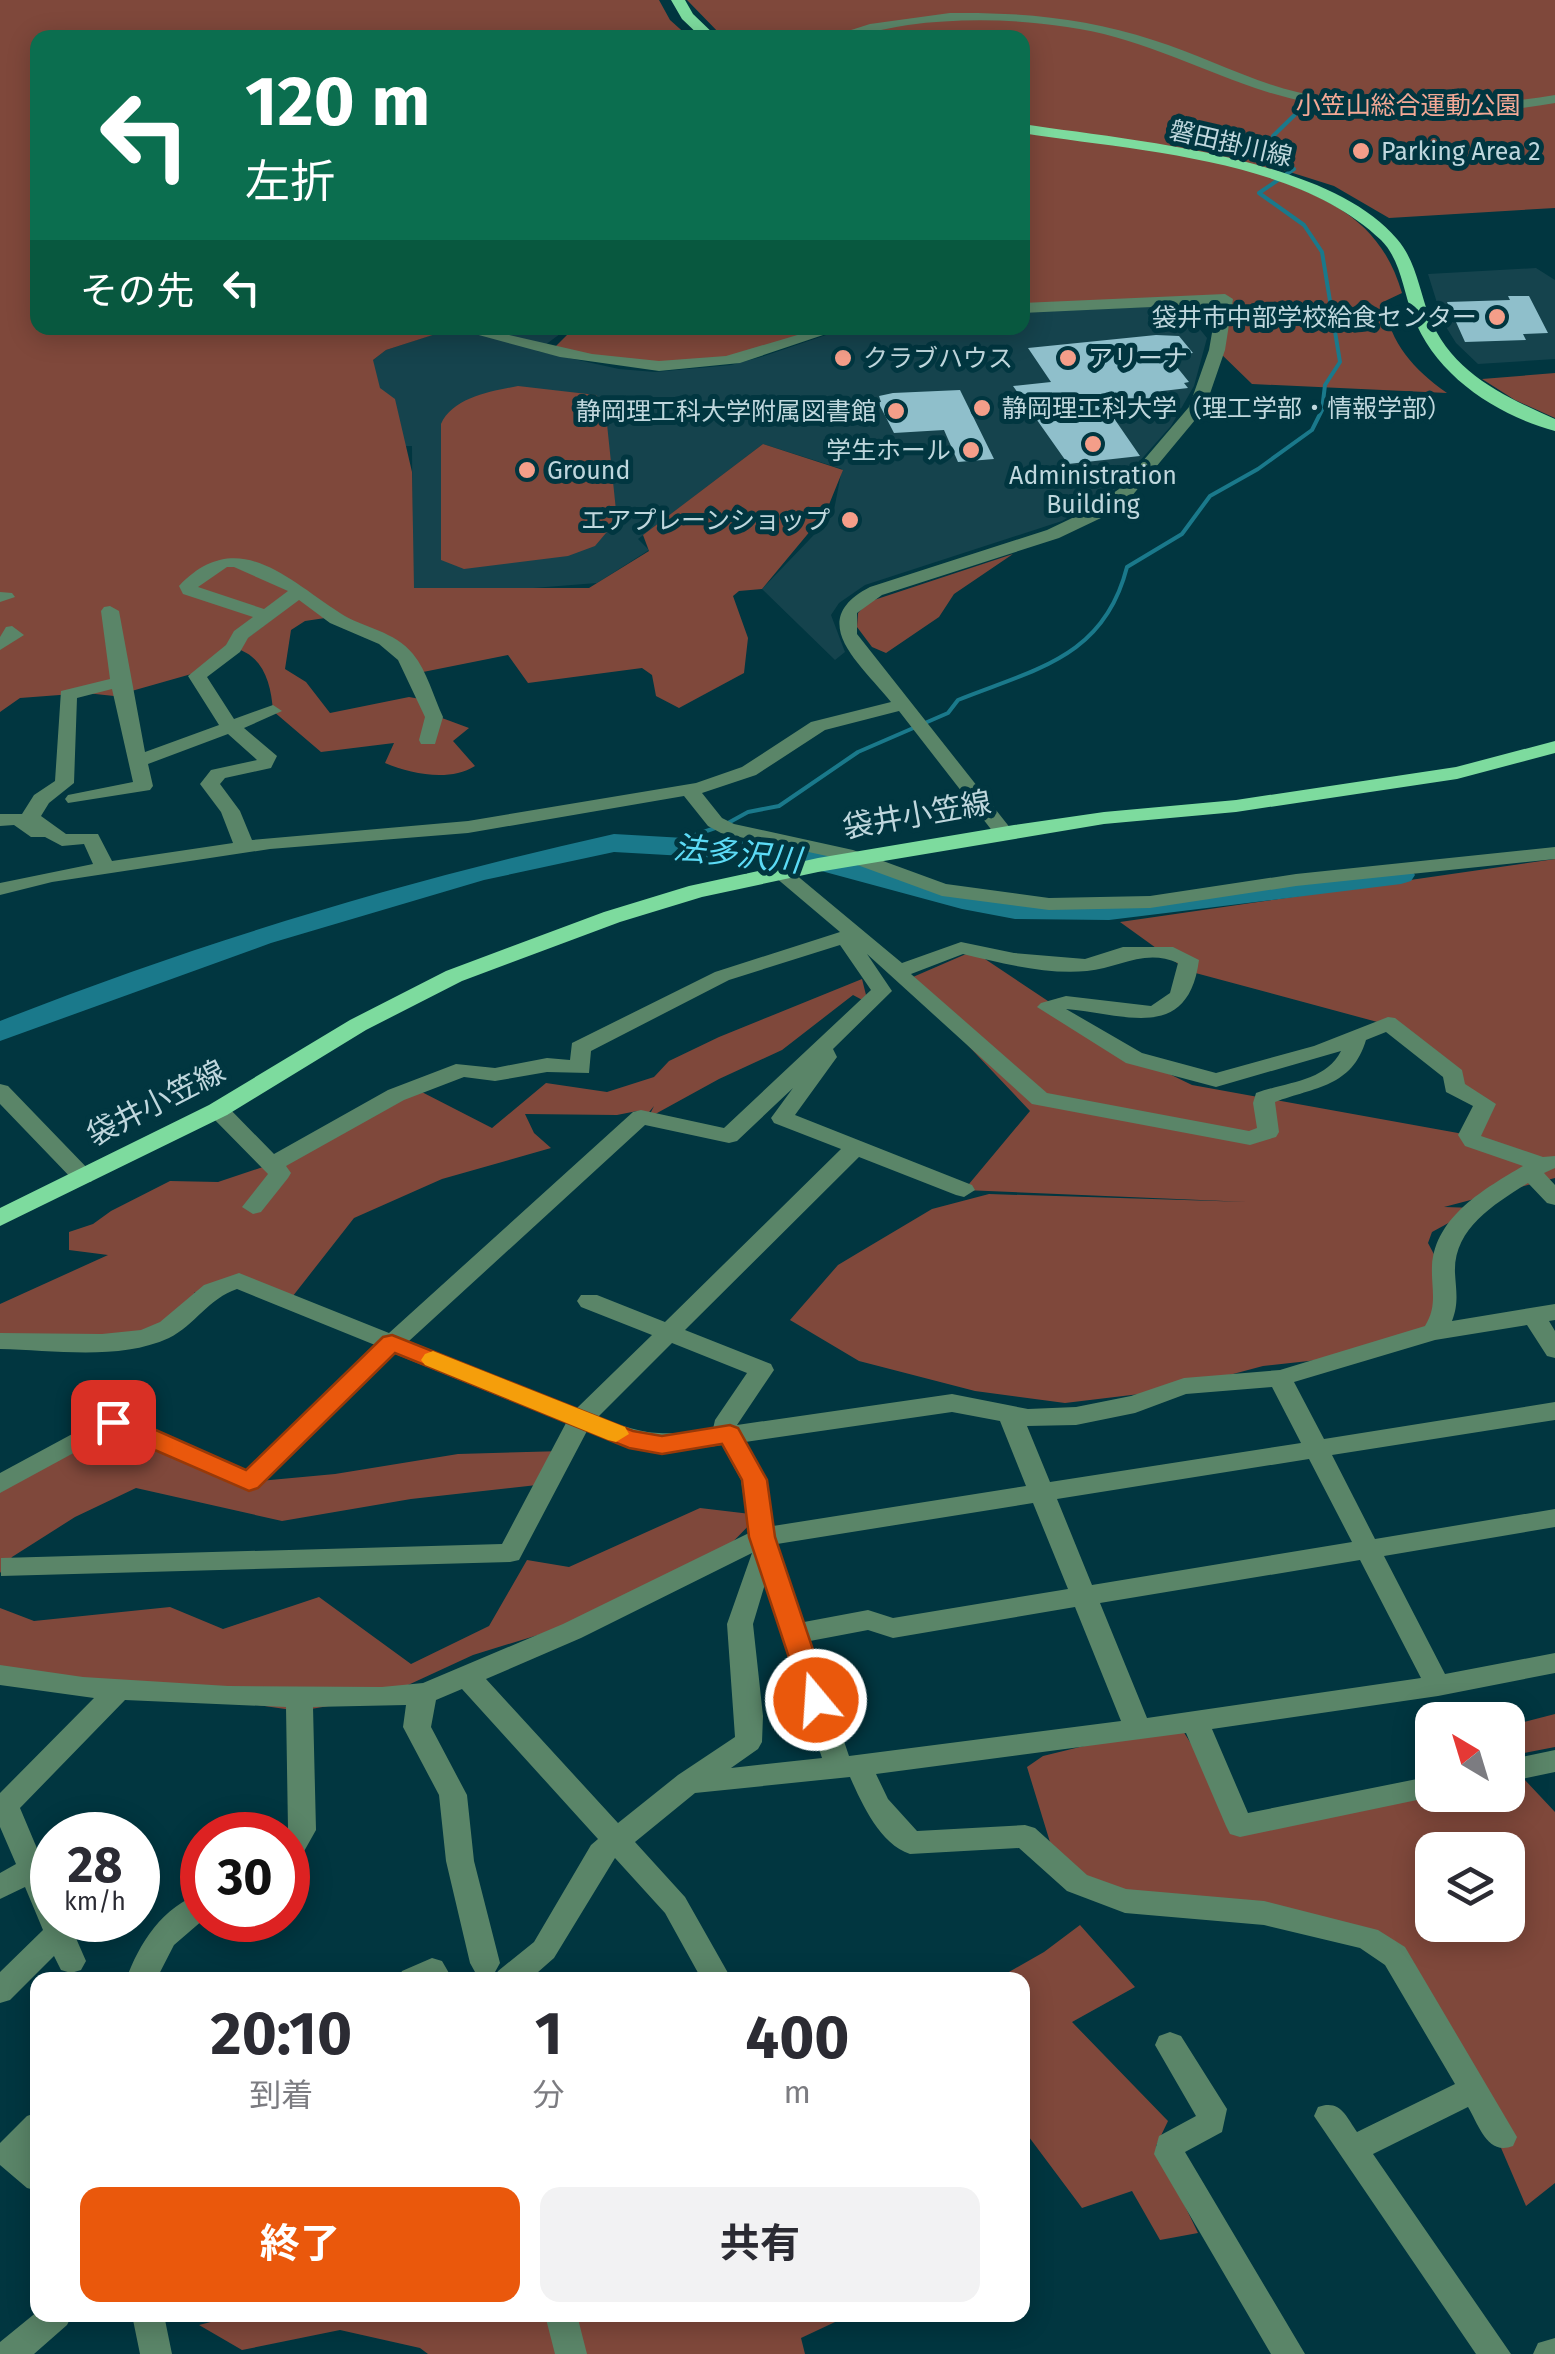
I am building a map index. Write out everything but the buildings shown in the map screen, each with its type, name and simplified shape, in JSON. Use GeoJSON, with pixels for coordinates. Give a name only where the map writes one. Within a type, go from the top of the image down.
{"type":"FeatureCollection","features":[{"type":"Feature","properties":{"kind":"main road"},"geometry":{"type":"LineString","coordinates":[[678,0],[687,16],[702,30]]}},
{"type":"Feature","properties":{"kind":"main road","name":"磐田掛川線"},"geometry":{"type":"LineString","coordinates":[[1030,129],[1250,169],[1348,206],[1376,226],[1403,258],[1426,332],[1441,356],[1483,391],[1555,426]]}},
{"type":"Feature","properties":{"kind":"main road","name":"袋井小笠線"},"geometry":{"type":"LineString","coordinates":[[0,1218],[218,1110],[358,1025],[454,976],[612,917],[697,891],[818,865],[1004,833],[1346,791],[1456,773],[1555,747]]}},
{"type":"Feature","properties":{"kind":"street"},"geometry":{"type":"LineString","coordinates":[[871,30],[919,20],[1022,19],[1122,35],[1278,91],[1344,106],[1464,111],[1555,99]]}},
{"type":"Feature","properties":{"kind":"street"},"geometry":{"type":"LineString","coordinates":[[1004,833],[848,635],[844,624],[852,606],[876,591],[1053,534],[1125,494],[1198,408],[1218,350],[1225,299],[1030,308]]}},
{"type":"Feature","properties":{"kind":"street"},"geometry":{"type":"LineString","coordinates":[[490,335],[612,364],[664,368],[729,361],[813,335]]}},
{"type":"Feature","properties":{"kind":"street"},"geometry":{"type":"LineString","coordinates":[[266,616],[190,590],[188,586],[228,560],[288,583],[336,619],[385,640],[406,657],[434,717],[428,740]]}},
{"type":"Feature","properties":{"kind":"street"},"geometry":{"type":"LineString","coordinates":[[245,847],[230,810],[210,784],[218,774],[264,764],[268,756],[229,726],[198,676],[298,592]]}},
{"type":"Feature","properties":{"kind":"street"},"geometry":{"type":"LineString","coordinates":[[75,799],[143,786],[120,682],[110,612]]}},
{"type":"Feature","properties":{"kind":"street"},"geometry":{"type":"LineString","coordinates":[[105,868],[92,838],[62,840],[30,818],[41,800],[64,782],[68,695],[120,682]]}},
{"type":"Feature","properties":{"kind":"street"},"geometry":{"type":"LineString","coordinates":[[0,889],[245,847],[503,822],[688,790],[749,771],[818,726],[902,705]]}},
{"type":"Feature","properties":{"kind":"street"},"geometry":{"type":"LineString","coordinates":[[138,761],[273,711]]}},
{"type":"Feature","properties":{"kind":"street"},"geometry":{"type":"LineString","coordinates":[[688,790],[715,822],[728,829],[856,860],[958,893],[1010,900],[1150,902],[1296,880],[1555,853]]}},
{"type":"Feature","properties":{"kind":"street"},"geometry":{"type":"LineString","coordinates":[[0,820],[18,819],[39,833],[46,830]]}},
{"type":"Feature","properties":{"kind":"street"},"geometry":{"type":"LineString","coordinates":[[782,873],[849,936],[900,971],[910,986],[1040,1098],[1250,1138],[1268,1132],[1270,1120],[1263,1108],[1264,1098],[1311,1087],[1339,1072],[1352,1057],[1357,1034]]}},
{"type":"Feature","properties":{"kind":"street"},"geometry":{"type":"LineString","coordinates":[[0,1484],[113,1422],[249,1482],[392,1343],[641,1116],[729,1136],[882,991],[849,936]]}},
{"type":"Feature","properties":{"kind":"street"},"geometry":{"type":"LineString","coordinates":[[272,1164],[396,1095],[464,1069],[479,1075],[500,1075],[552,1064],[581,1068],[580,1048],[722,976],[849,936]]}},
{"type":"Feature","properties":{"kind":"street"},"geometry":{"type":"LineString","coordinates":[[900,971],[961,948],[1014,959],[1086,965],[1123,953],[1173,953],[1189,960],[1186,988],[1167,1010],[1153,1013],[1066,1002],[1048,1007],[1134,1058],[1216,1080],[1322,1051],[1388,1023],[1454,1075],[1454,1088],[1484,1104],[1469,1135],[1474,1141],[1542,1166],[1555,1198]]}},
{"type":"Feature","properties":{"kind":"street"},"geometry":{"type":"LineString","coordinates":[[822,1048],[826,1057],[818,1073],[782,1118],[964,1190]]}},
{"type":"Feature","properties":{"kind":"street"},"geometry":{"type":"LineString","coordinates":[[0,1090],[83,1177]]}},
{"type":"Feature","properties":{"kind":"street"},"geometry":{"type":"LineString","coordinates":[[218,1110],[280,1173],[253,1207]]}},
{"type":"Feature","properties":{"kind":"street"},"geometry":{"type":"LineString","coordinates":[[1,1567],[510,1553],[580,1419],[855,1148]]}},
{"type":"Feature","properties":{"kind":"street"},"geometry":{"type":"LineString","coordinates":[[1434,1332],[1448,1310],[1444,1268],[1450,1243],[1476,1208],[1542,1166]]}},
{"type":"Feature","properties":{"kind":"street"},"geometry":{"type":"LineString","coordinates":[[0,1341],[132,1340],[154,1336],[172,1326],[208,1290],[240,1281],[629,1439],[662,1445],[952,1403],[1010,1414],[1076,1416],[1135,1404],[1184,1386],[1280,1378],[1434,1332],[1545,1314],[1555,1350]]}},
{"type":"Feature","properties":{"kind":"street"},"geometry":{"type":"LineString","coordinates":[[589,1301],[762,1370],[724,1426],[754,1480],[764,1543],[795,1634],[848,1764],[877,1806],[910,1842],[1025,1836],[1077,1883],[1125,1901],[1264,1913],[1368,1938],[1395,1956],[1502,2137]]}},
{"type":"Feature","properties":{"kind":"street"},"geometry":{"type":"LineString","coordinates":[[1280,1378],[1438,1686]]}},
{"type":"Feature","properties":{"kind":"street"},"geometry":{"type":"LineString","coordinates":[[0,1675],[119,1689],[298,1697],[426,1693],[764,1543],[1040,1493],[1555,1411]]}},
{"type":"Feature","properties":{"kind":"street"},"geometry":{"type":"LineString","coordinates":[[1010,1414],[1138,1728]]}},
{"type":"Feature","properties":{"kind":"street"},"geometry":{"type":"LineString","coordinates":[[795,1634],[868,1620],[893,1628],[1555,1518]]}},
{"type":"Feature","properties":{"kind":"street"},"geometry":{"type":"LineString","coordinates":[[426,1693],[418,1708],[417,1727],[453,1795],[460,1861],[497,1971],[544,1950],[601,1853],[614,1840],[748,1742],[752,1726],[744,1694],[740,1622],[764,1543]]}},
{"type":"Feature","properties":{"kind":"street"},"geometry":{"type":"LineString","coordinates":[[688,1783],[969,1754],[1438,1686],[1555,1663]]}},
{"type":"Feature","properties":{"kind":"street"},"geometry":{"type":"LineString","coordinates":[[464,1674],[675,1906],[712,1972]]}},
{"type":"Feature","properties":{"kind":"street"},"geometry":{"type":"LineString","coordinates":[[30,1866],[2,1805],[119,1689]]}},
{"type":"Feature","properties":{"kind":"street"},"geometry":{"type":"LineString","coordinates":[[298,1697],[301,1812]]}},
{"type":"Feature","properties":{"kind":"street"},"geometry":{"type":"LineString","coordinates":[[1194,1720],[1240,1826],[1415,1790]]}},
{"type":"Feature","properties":{"kind":"street"},"geometry":{"type":"LineString","coordinates":[[1525,1768],[1555,1762]]}},
{"type":"Feature","properties":{"kind":"street"},"geometry":{"type":"LineString","coordinates":[[0,1887],[30,1871]]}},
{"type":"Feature","properties":{"kind":"street"},"geometry":{"type":"LineString","coordinates":[[144,1972],[148,1955],[160,1937],[180,1922]]}},
{"type":"Feature","properties":{"kind":"street"},"geometry":{"type":"LineString","coordinates":[[0,1991],[64,1948],[62,1942]]}},
{"type":"Feature","properties":{"kind":"street"},"geometry":{"type":"LineString","coordinates":[[1170,2045],[1212,2109],[1212,2123],[1170,2146],[1169,2154],[1289,2354]]}},
{"type":"Feature","properties":{"kind":"street"},"geometry":{"type":"LineString","coordinates":[[1352,2150],[1474,2089]]}},
{"type":"Feature","properties":{"kind":"street"},"geometry":{"type":"LineString","coordinates":[[1329,2116],[1495,2354]]}},
{"type":"Feature","properties":{"kind":"street"},"geometry":{"type":"LineString","coordinates":[[30,2133],[10,2154],[30,2171]]}},
{"type":"Feature","properties":{"kind":"street"},"geometry":{"type":"LineString","coordinates":[[10,2354],[48,2322]]}},
{"type":"Feature","properties":{"kind":"street"},"geometry":{"type":"LineString","coordinates":[[149,2322],[156,2354]]}},
{"type":"Feature","properties":{"kind":"street"},"geometry":{"type":"LineString","coordinates":[[564,2322],[571,2354]]}},
{"type":"Feature","properties":{"kind":"shaded area"},"geometry":{"type":"Polygon","coordinates":[[[1536,268],[1555,280],[1555,359],[1478,364],[1456,343],[1443,322],[1428,274],[1536,268]]]}},
{"type":"Feature","properties":{"kind":"shaded area"},"geometry":{"type":"Polygon","coordinates":[[[1190,305],[1210,313],[1194,322],[1207,338],[1194,386],[1171,426],[1113,491],[1062,521],[865,585],[839,603],[831,615],[845,652],[835,660],[762,589],[833,515],[842,469],[763,444],[638,539],[649,550],[597,583],[429,596],[413,588],[412,446],[334,448],[373,360],[386,350],[432,335],[559,335],[537,351],[619,369],[655,372],[731,365],[826,335],[1030,335],[1030,312],[1190,305]]]}},
{"type":"Feature","properties":{"kind":"green space"},"geometry":{"type":"Polygon","coordinates":[[[0,0],[659,0],[670,20],[681,30],[30,30],[30,335],[433,335],[386,350],[373,360],[380,388],[395,399],[412,472],[414,588],[589,588],[649,551],[643,535],[763,444],[843,470],[826,512],[762,589],[739,591],[733,596],[748,638],[744,673],[679,708],[656,696],[652,675],[642,668],[528,683],[508,655],[413,674],[395,646],[332,617],[305,621],[291,630],[285,669],[306,682],[330,713],[409,697],[426,700],[442,718],[469,728],[453,741],[475,766],[454,774],[418,773],[385,763],[394,743],[321,752],[273,711],[264,672],[252,657],[234,648],[303,596],[202,671],[114,696],[86,693],[20,698],[0,712],[0,0]]]}},
{"type":"Feature","properties":{"kind":"green space","name":"小笠山総合運動公園"},"geometry":{"type":"Polygon","coordinates":[[[687,0],[1555,0],[1555,208],[1389,218],[1334,186],[1274,167],[1264,175],[1332,204],[1367,230],[1381,248],[1402,293],[1383,302],[1392,331],[1414,365],[1447,393],[1252,384],[1217,350],[1217,312],[1204,306],[1164,299],[1030,308],[1030,30],[716,30],[687,0]]]}},
{"type":"Feature","properties":{"kind":"green space"},"geometry":{"type":"Polygon","coordinates":[[[567,335],[807,336],[729,361],[646,367],[552,350],[567,335]]]}},
{"type":"Feature","properties":{"kind":"green space"},"geometry":{"type":"Polygon","coordinates":[[[1555,373],[1555,418],[1482,379],[1555,373]]]}},
{"type":"Feature","properties":{"kind":"green space","name":"Ground"},"geometry":{"type":"Polygon","coordinates":[[[518,386],[596,395],[611,415],[607,424],[617,520],[595,546],[568,556],[464,569],[441,560],[441,424],[464,401],[518,386]]]}},
{"type":"Feature","properties":{"kind":"green space"},"geometry":{"type":"Polygon","coordinates":[[[1013,554],[954,594],[939,617],[886,653],[872,647],[857,627],[858,613],[868,602],[1013,554]]]}},
{"type":"Feature","properties":{"kind":"green space"},"geometry":{"type":"Polygon","coordinates":[[[1555,859],[1555,1178],[1444,1207],[1476,1208],[1432,1232],[1428,1243],[1446,1277],[1448,1310],[1420,1336],[1354,1356],[1263,1366],[1173,1390],[1065,1403],[975,1391],[859,1361],[790,1320],[838,1265],[932,1209],[989,1194],[1248,1202],[964,1190],[1030,1111],[906,980],[973,951],[1126,1053],[1192,1085],[1469,1135],[1484,1103],[1396,1027],[1188,971],[1120,922],[1555,859]]]}},
{"type":"Feature","properties":{"kind":"green space"},"geometry":{"type":"Polygon","coordinates":[[[862,979],[868,1003],[853,995],[782,1050],[648,1118],[654,1106],[645,1117],[637,1111],[617,1115],[525,1114],[534,1133],[551,1148],[442,1179],[354,1218],[289,1301],[239,1281],[203,1295],[194,1292],[197,1295],[174,1323],[132,1340],[0,1341],[0,1304],[108,1255],[69,1250],[69,1232],[93,1224],[170,1181],[218,1182],[272,1164],[414,1088],[492,1128],[546,1083],[607,1092],[654,1077],[669,1061],[719,1037],[862,979]]]}},
{"type":"Feature","properties":{"kind":"green space"},"geometry":{"type":"Polygon","coordinates":[[[113,1421],[249,1482],[335,1474],[458,1454],[564,1451],[546,1484],[411,1499],[282,1521],[136,1488],[75,1517],[12,1557],[0,1573],[0,1484],[113,1421]]]}},
{"type":"Feature","properties":{"kind":"green space"},"geometry":{"type":"Polygon","coordinates":[[[700,1508],[759,1515],[720,1555],[603,1615],[473,1655],[382,1697],[299,1711],[0,1667],[0,1608],[34,1621],[170,1607],[223,1629],[319,1597],[411,1664],[489,1626],[527,1560],[569,1567],[700,1508]]]}},
{"type":"Feature","properties":{"kind":"green space"},"geometry":{"type":"Polygon","coordinates":[[[1555,1714],[1555,1747],[1525,1753],[1525,1722],[1555,1714]]]}},
{"type":"Feature","properties":{"kind":"green space"},"geometry":{"type":"Polygon","coordinates":[[[1178,1723],[1236,1815],[1415,1793],[1415,1812],[1525,1812],[1525,1780],[1555,1812],[1555,2183],[1526,2206],[1483,2106],[1368,1938],[1125,1901],[1057,1865],[1027,1767],[1043,1756],[1178,1723]]]}},
{"type":"Feature","properties":{"kind":"green space"},"geometry":{"type":"Polygon","coordinates":[[[1080,1925],[1135,1987],[1072,2022],[1168,2121],[1156,2146],[1198,2233],[1160,2240],[1132,2191],[1082,2208],[1030,2138],[1030,1972],[1009,1972],[1080,1925]]]}},
{"type":"Feature","properties":{"kind":"green space"},"geometry":{"type":"Polygon","coordinates":[[[835,2322],[801,2338],[805,2354],[428,2354],[420,2348],[340,2330],[242,2350],[199,2325],[835,2322]]]}},
{"type":"Feature","properties":{"kind":"waterway"},"geometry":{"type":"LineString","coordinates":[[728,823],[748,812],[779,806],[858,752],[948,713],[958,700],[1063,656],[1102,622],[1127,567],[1182,534],[1210,496],[1258,469],[1312,430],[1322,410],[1325,385],[1340,362],[1322,252],[1304,225],[1259,193],[1294,169],[1288,166],[1273,136],[1306,104]]}},
{"type":"Feature","properties":{"kind":"waterway"},"geometry":{"type":"LineString","coordinates":[[669,844],[718,827]]}},
{"type":"Feature","properties":{"kind":"waterway","name":"法多沢川"},"geometry":{"type":"LineString","coordinates":[[0,1032],[108,989],[261,937],[478,873],[614,843],[789,853],[972,903],[1015,910],[1109,911],[1401,875]]}},
{"type":"Feature","properties":{"kind":"slow traffic"},"geometry":{"type":"LineString","coordinates":[[433,1360],[616,1434]]}},
{"type":"Feature","properties":{"kind":"place","name":"Parking Area 2"},"geometry":{"type":"Point","coordinates":[1361,151]}},
{"type":"Feature","properties":{"kind":"place","name":"袋井市中部学校給食センター"},"geometry":{"type":"Point","coordinates":[1497,317]}},
{"type":"Feature","properties":{"kind":"place","name":"クラブハウス"},"geometry":{"type":"Point","coordinates":[843,358]}},
{"type":"Feature","properties":{"kind":"place","name":"アリーナ"},"geometry":{"type":"Point","coordinates":[1068,358]}},
{"type":"Feature","properties":{"kind":"place","name":"静岡理工科大学（理工学部・情報学部）"},"geometry":{"type":"Point","coordinates":[982,408]}},
{"type":"Feature","properties":{"kind":"place","name":"静岡理工科大学附属図書館"},"geometry":{"type":"Point","coordinates":[896,411]}},
{"type":"Feature","properties":{"kind":"place","name":"Administration Building"},"geometry":{"type":"Point","coordinates":[1093,444]}},
{"type":"Feature","properties":{"kind":"place","name":"学生ホール"},"geometry":{"type":"Point","coordinates":[971,450]}},
{"type":"Feature","properties":{"kind":"place","name":"Ground"},"geometry":{"type":"Point","coordinates":[527,470]}},
{"type":"Feature","properties":{"kind":"place","name":"エアプレーンショップ"},"geometry":{"type":"Point","coordinates":[850,520]}},
{"type":"Feature","properties":{"kind":"route"},"geometry":{"type":"LineString","coordinates":[[113,1422],[249,1482],[392,1343],[629,1439],[662,1445],[730,1434],[754,1480],[762,1537],[816,1700]]}}]}
